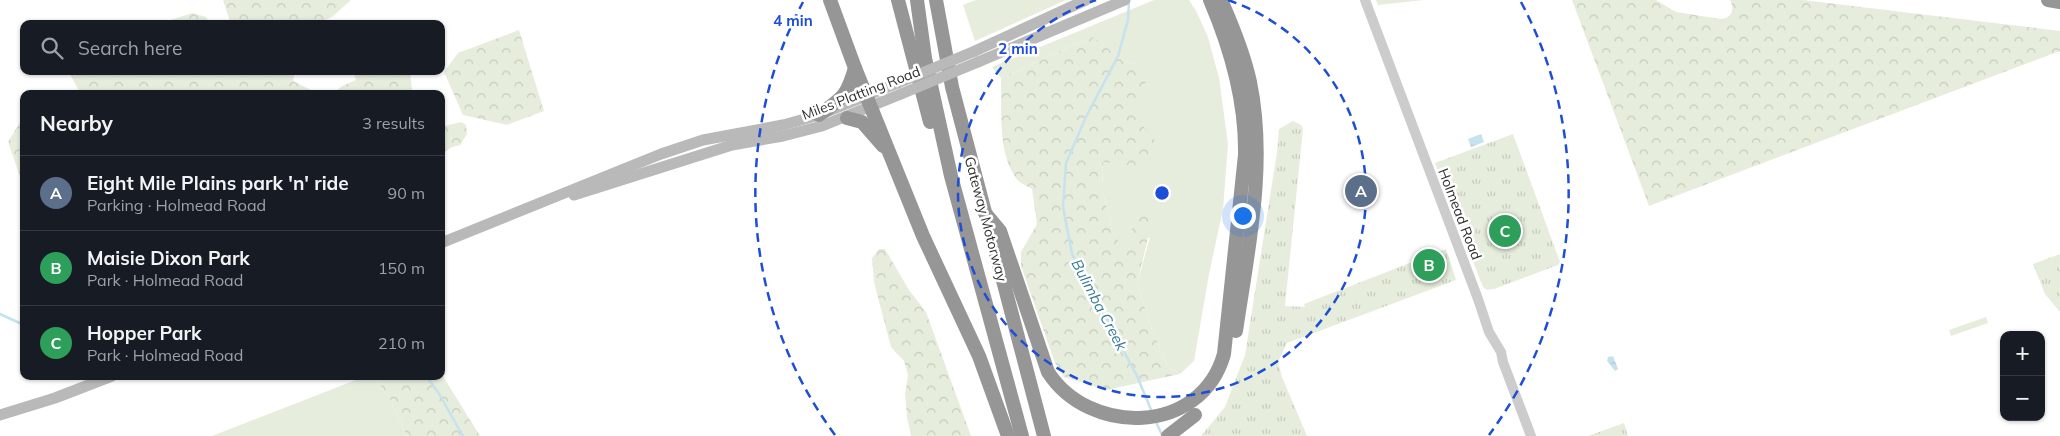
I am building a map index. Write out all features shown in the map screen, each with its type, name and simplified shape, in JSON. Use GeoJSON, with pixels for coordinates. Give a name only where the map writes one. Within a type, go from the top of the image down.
{"type":"FeatureCollection","features":[{"type":"Feature","properties":{"kind":"highway"},"geometry":{"type":"LineString","coordinates":[[830,0],[926,242],[971,336],[1008,436]]}},
{"type":"Feature","properties":{"kind":"highway"},"geometry":{"type":"LineString","coordinates":[[898,0],[925,105],[951,176]]}},
{"type":"Feature","properties":{"kind":"highway","name":"Gateway Motorway"},"geometry":{"type":"LineString","coordinates":[[917,0],[925,58],[951,176],[1022,436]]}},
{"type":"Feature","properties":{"kind":"highway","name":"Gateway Motorway"},"geometry":{"type":"LineString","coordinates":[[936,0],[950,78],[1044,436]]}},
{"type":"Feature","properties":{"kind":"highway"},"geometry":{"type":"LineString","coordinates":[[2048,0],[2060,2]]}},
{"type":"Feature","properties":{"kind":"highway"},"geometry":{"type":"LineString","coordinates":[[985,213],[1000,230],[1044,361],[1053,382],[1076,408],[1096,420],[1116,427],[1171,429],[1208,404],[1216,394],[1228,370],[1234,346],[1256,191],[1258,142],[1252,95],[1242,52],[1211,2]]}},
{"type":"Feature","properties":{"kind":"highway"},"geometry":{"type":"LineString","coordinates":[[819,115],[844,96],[850,86],[856,68]]}},
{"type":"Feature","properties":{"kind":"highway"},"geometry":{"type":"LineString","coordinates":[[846,118],[862,122],[890,154]]}},
{"type":"Feature","properties":{"kind":"main road","name":"Miles Platting Road"},"geometry":{"type":"LineString","coordinates":[[976,56],[1086,0]]}},
{"type":"Feature","properties":{"kind":"main road","name":"Miles Platting Road"},"geometry":{"type":"LineString","coordinates":[[445,241],[513,215],[589,182],[703,140],[782,125],[869,102],[976,56],[1122,1]]}},
{"type":"Feature","properties":{"kind":"main road","name":"Miles Platting Road"},"geometry":{"type":"LineString","coordinates":[[513,215],[696,155],[732,145],[802,132],[846,118],[869,102]]}},
{"type":"Feature","properties":{"kind":"main road"},"geometry":{"type":"LineString","coordinates":[[0,415],[55,398],[102,380]]}},
{"type":"Feature","properties":{"kind":"street","name":"Holmead Road"},"geometry":{"type":"LineString","coordinates":[[1365,0],[1478,299],[1488,332],[1501,352],[1531,436]]}},
{"type":"Feature","properties":{"kind":"green space"},"geometry":{"type":"Polygon","coordinates":[[[223,0],[351,0],[332,17],[325,20],[230,20],[223,0]]]}},
{"type":"Feature","properties":{"kind":"green space"},"geometry":{"type":"Polygon","coordinates":[[[976,0],[1066,0],[975,41],[963,5],[976,0]]]}},
{"type":"Feature","properties":{"kind":"green space"},"geometry":{"type":"Polygon","coordinates":[[[1154,0],[1189,0],[1196,11],[1208,37],[1219,78],[1228,144],[1223,209],[1209,274],[1194,361],[1180,374],[1167,366],[1137,284],[1150,237],[1126,252],[1113,234],[1102,188],[1103,162],[1134,115],[1134,64],[1123,60],[1093,37],[1001,78],[992,67],[1154,0]]]}},
{"type":"Feature","properties":{"kind":"green space"},"geometry":{"type":"Polygon","coordinates":[[[1376,0],[1424,0],[1378,5],[1376,0]]]}},
{"type":"Feature","properties":{"kind":"green space"},"geometry":{"type":"Polygon","coordinates":[[[1572,0],[1656,0],[1676,12],[1721,19],[1730,15],[1732,7],[1730,0],[1803,0],[2060,31],[2060,51],[1649,206],[1572,0]]]}},
{"type":"Feature","properties":{"kind":"green space"},"geometry":{"type":"Polygon","coordinates":[[[192,13],[206,17],[208,20],[171,20],[192,13]]]}},
{"type":"Feature","properties":{"kind":"green space"},"geometry":{"type":"Polygon","coordinates":[[[519,30],[544,111],[507,125],[463,115],[445,74],[445,71],[458,53],[519,30]]]}},
{"type":"Feature","properties":{"kind":"green space"},"geometry":{"type":"Polygon","coordinates":[[[1093,37],[1123,60],[1134,64],[1147,78],[1134,115],[1158,144],[1147,162],[1138,166],[1103,162],[1102,188],[1113,234],[1126,251],[1137,212],[1145,207],[1153,217],[1137,284],[1167,366],[1180,374],[1106,390],[1064,377],[1055,363],[1021,266],[1021,252],[1037,224],[1032,189],[1017,180],[1010,167],[1003,143],[1001,117],[1001,78],[1093,37]]]}},
{"type":"Feature","properties":{"kind":"green space"},"geometry":{"type":"Polygon","coordinates":[[[70,75],[294,75],[293,81],[311,90],[79,90],[70,75]]]}},
{"type":"Feature","properties":{"kind":"green space"},"geometry":{"type":"Polygon","coordinates":[[[354,75],[410,75],[412,90],[338,90],[356,80],[354,75]]]}},
{"type":"Feature","properties":{"kind":"green space"},"geometry":{"type":"Polygon","coordinates":[[[1293,121],[1301,125],[1303,129],[1285,306],[1305,307],[1304,304],[1446,249],[1456,280],[1287,343],[1278,362],[1282,377],[1307,436],[1201,436],[1225,407],[1245,355],[1279,129],[1293,121]]]}},
{"type":"Feature","properties":{"kind":"green space"},"geometry":{"type":"Polygon","coordinates":[[[20,122],[20,176],[8,142],[20,122]]]}},
{"type":"Feature","properties":{"kind":"green space"},"geometry":{"type":"Polygon","coordinates":[[[461,122],[466,125],[467,134],[460,145],[445,151],[445,126],[461,122]]]}},
{"type":"Feature","properties":{"kind":"green space"},"geometry":{"type":"Polygon","coordinates":[[[1513,134],[1560,262],[1558,265],[1487,290],[1483,287],[1435,163],[1513,134]]]}},
{"type":"Feature","properties":{"kind":"green space"},"geometry":{"type":"Polygon","coordinates":[[[879,249],[885,249],[909,290],[926,312],[971,436],[911,436],[905,394],[908,375],[904,361],[891,347],[874,282],[872,258],[879,249]]]}},
{"type":"Feature","properties":{"kind":"green space"},"geometry":{"type":"Polygon","coordinates":[[[2060,254],[2060,312],[2045,294],[2033,264],[2060,254]]]}},
{"type":"Feature","properties":{"kind":"green space"},"geometry":{"type":"Polygon","coordinates":[[[1986,317],[1988,323],[1951,336],[1949,330],[1986,317]]]}},
{"type":"Feature","properties":{"kind":"green space"},"geometry":{"type":"Polygon","coordinates":[[[445,379],[480,436],[407,436],[389,397],[376,380],[445,379]]]}},
{"type":"Feature","properties":{"kind":"green space"},"geometry":{"type":"Polygon","coordinates":[[[356,380],[376,380],[389,397],[407,436],[212,436],[356,380]]]}},
{"type":"Feature","properties":{"kind":"green space"},"geometry":{"type":"Polygon","coordinates":[[[1624,423],[1628,436],[1588,436],[1624,423]]]}},
{"type":"Feature","properties":{"kind":"water"},"geometry":{"type":"Polygon","coordinates":[[[1481,134],[1484,142],[1471,147],[1468,139],[1481,134]]]}},
{"type":"Feature","properties":{"kind":"water"},"geometry":{"type":"Polygon","coordinates":[[[1613,356],[1618,369],[1615,371],[1607,361],[1608,357],[1613,356]]]}},
{"type":"Feature","properties":{"kind":"waterway","name":"Bulimba Creek"},"geometry":{"type":"LineString","coordinates":[[1129,1],[1128,20],[1118,56],[1086,117],[1066,163],[1063,207],[1072,254],[1137,376],[1152,412]]}},
{"type":"Feature","properties":{"kind":"waterway"},"geometry":{"type":"LineString","coordinates":[[0,314],[20,323]]}},
{"type":"Feature","properties":{"kind":"waterway"},"geometry":{"type":"LineString","coordinates":[[429,380],[463,436]]}},
{"type":"Feature","properties":{"kind":"waterway","name":"Bulimba Creek"},"geometry":{"type":"LineString","coordinates":[[1155,420],[1162,435]]}},
{"type":"Feature","properties":{"kind":"place","name":"Eight Mile Plains park 'n' ride"},"geometry":{"type":"Point","coordinates":[1361,191]}},
{"type":"Feature","properties":{"kind":"place","name":"Hopper Park"},"geometry":{"type":"Point","coordinates":[1505,231]}},
{"type":"Feature","properties":{"kind":"place","name":"Maisie Dixon Park"},"geometry":{"type":"Point","coordinates":[1429,265]}}]}
